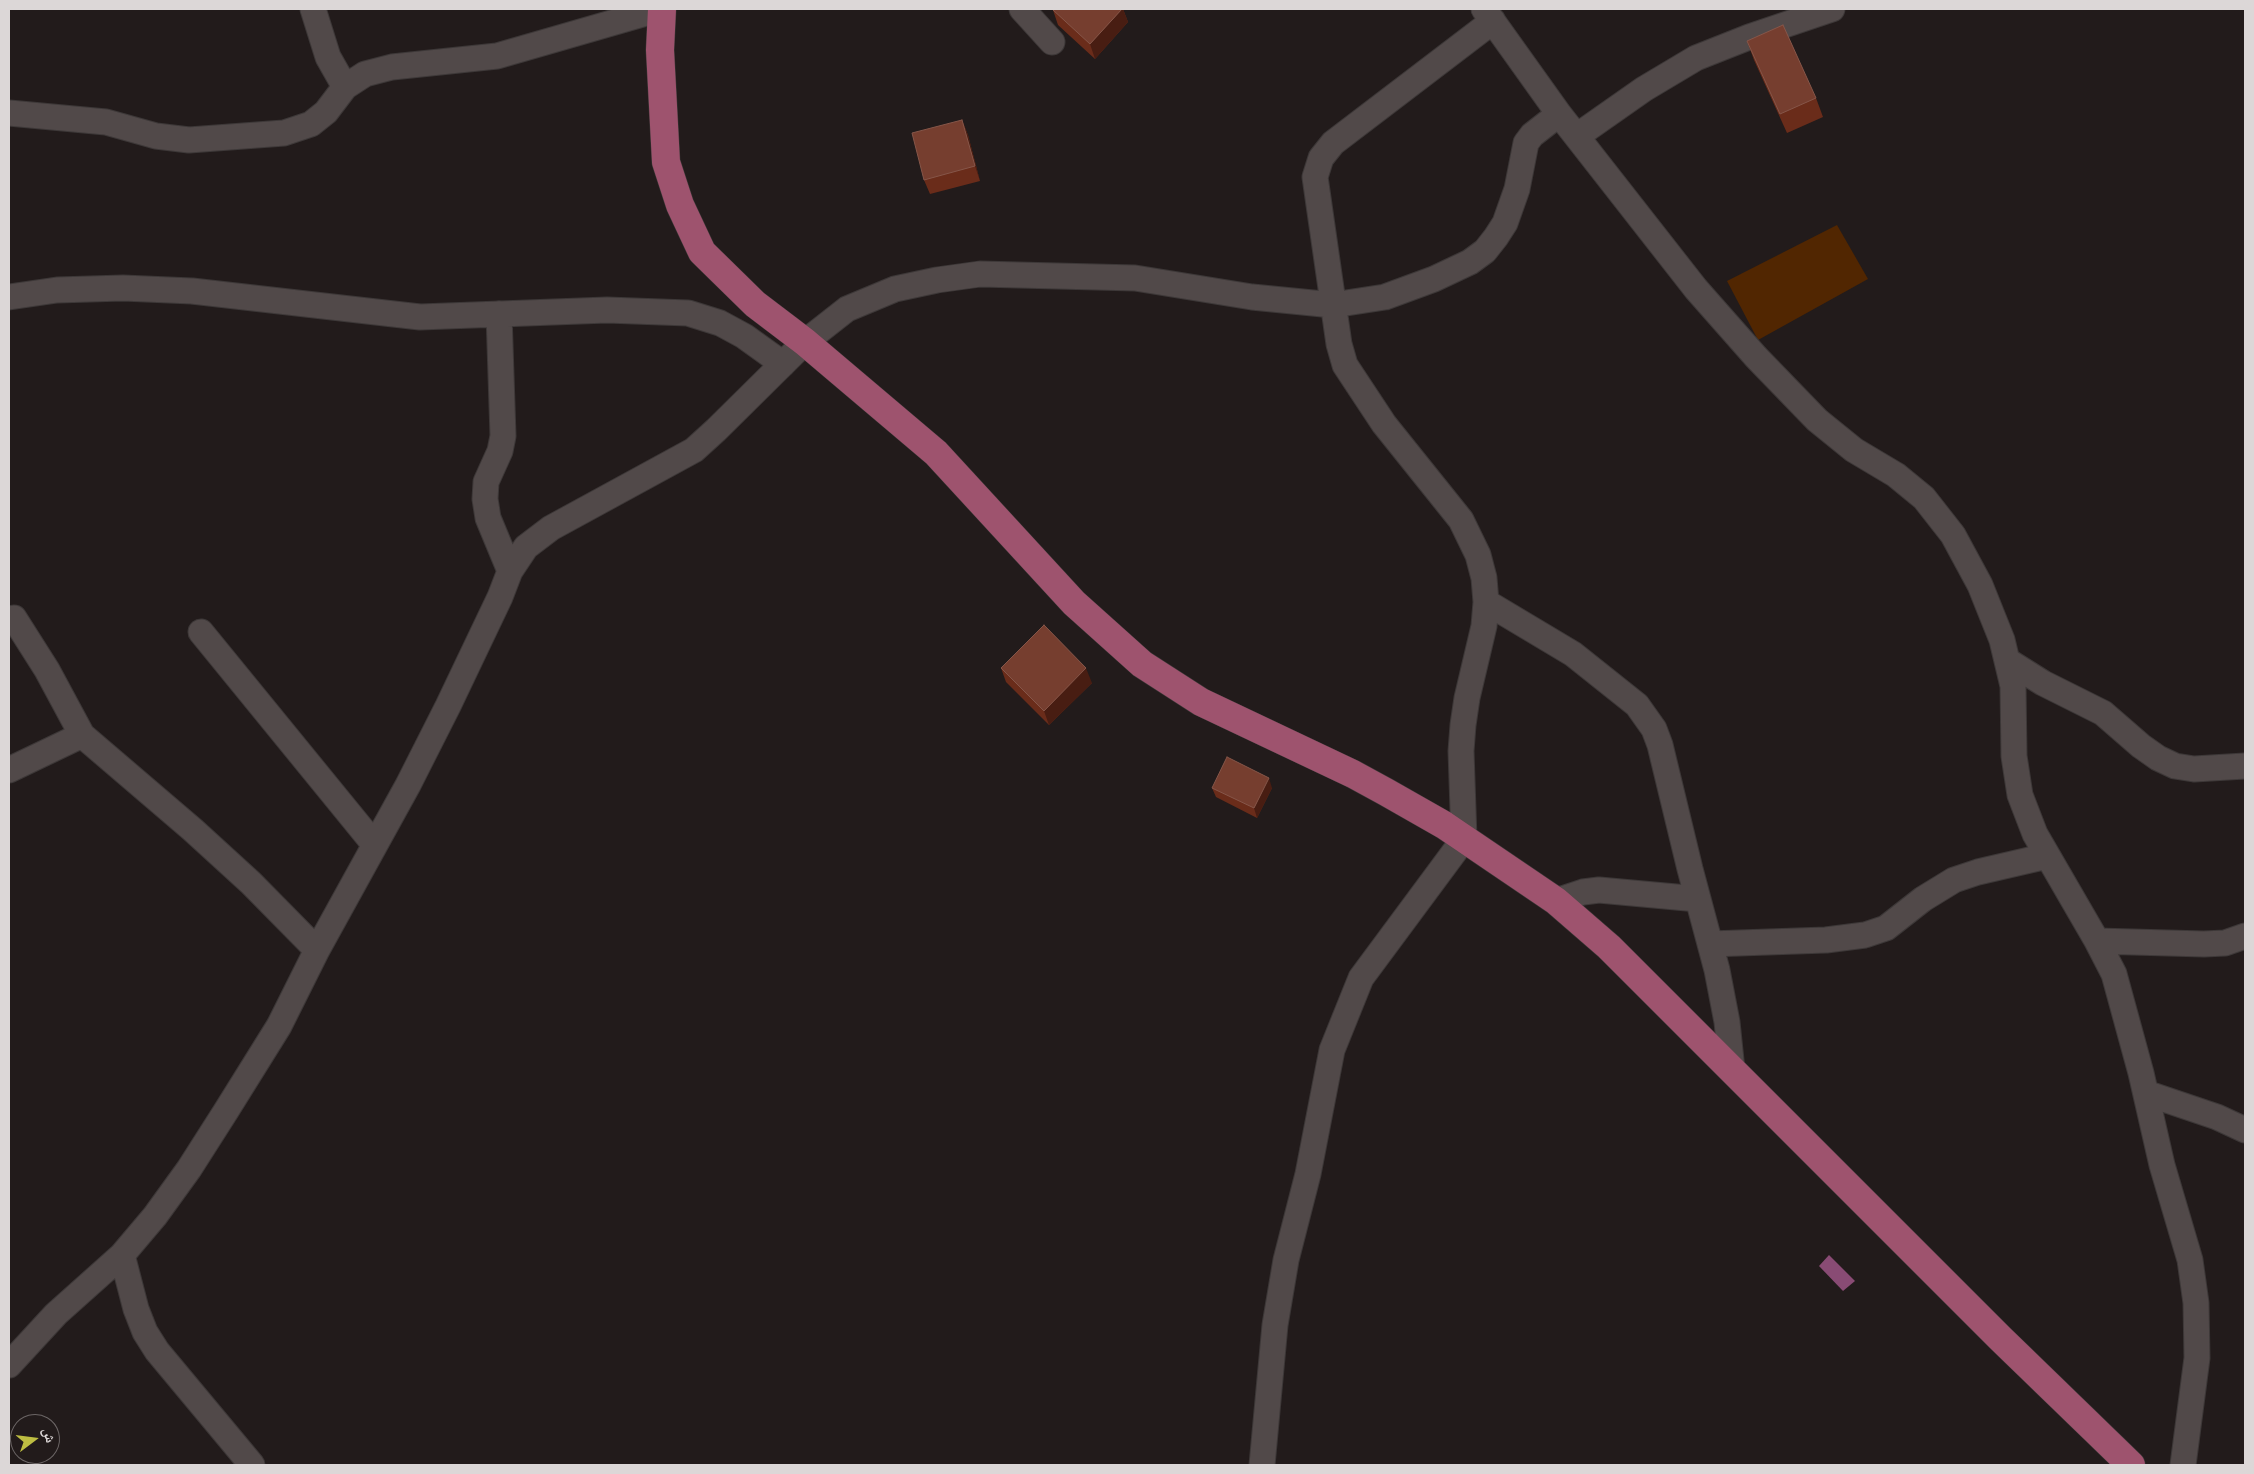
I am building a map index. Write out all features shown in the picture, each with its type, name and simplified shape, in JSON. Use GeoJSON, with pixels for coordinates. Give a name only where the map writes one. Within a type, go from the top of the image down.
{"type":"FeatureCollection","features":[{"type":"Feature","properties":{"kind":"main road"},"geometry":{"type":"LineString","coordinates":[[661,9],[660,50],[666,162],[680,205],[702,252],[755,304],[805,342],[936,453],[1074,603],[1142,664],[1201,702],[1353,774],[1437,822],[1556,901],[1609,947],[2131,1465]]}},
{"type":"Feature","properties":{"kind":"street"},"geometry":{"type":"LineString","coordinates":[[313,9],[328,57],[345,87]]}},
{"type":"Feature","properties":{"kind":"street"},"geometry":{"type":"LineString","coordinates":[[9,114],[106,122],[156,136],[189,140],[237,138],[284,133],[311,124],[326,112],[345,87],[365,74],[392,67],[497,56],[587,19],[661,9]]}},
{"type":"Feature","properties":{"kind":"street"},"geometry":{"type":"LineString","coordinates":[[1022,9],[1052,42]]}},
{"type":"Feature","properties":{"kind":"street"},"geometry":{"type":"LineString","coordinates":[[1577,136],[1644,89],[1696,58],[1749,37],[1832,9]]}},
{"type":"Feature","properties":{"kind":"street"},"geometry":{"type":"LineString","coordinates":[[1262,1465],[1275,1325],[1286,1260],[1308,1174],[1332,1050],[1361,978],[1464,839],[1461,751],[1463,724],[1467,698],[1484,626],[1486,602],[1484,578],[1478,555],[1461,520],[1384,424],[1345,365],[1339,344],[1315,177],[1321,158],[1333,143],[1488,15],[1559,114],[1696,289],[1810,414],[1854,450],[1911,486],[1953,535],[1980,585],[2002,640],[2008,661],[2014,704],[2016,776],[2026,815],[2114,974],[2146,1093],[2162,1165],[2190,1260],[2196,1304],[2196,1358],[2183,1465]]}},
{"type":"Feature","properties":{"kind":"street"},"geometry":{"type":"LineString","coordinates":[[9,1365],[56,1314],[122,1255],[155,1216],[189,1169],[226,1111],[279,1026],[317,950],[408,785],[500,597],[510,571],[526,547],[552,528],[694,450],[805,342],[847,308],[895,289],[937,280],[980,274],[1135,278],[1252,297],[1333,305],[1364,301],[1403,292],[1452,272],[1485,251],[1505,222],[1516,189],[1526,143],[1532,135],[1559,114]]}},
{"type":"Feature","properties":{"kind":"street"},"geometry":{"type":"LineString","coordinates":[[9,296],[57,290],[123,288],[192,292],[420,317],[607,310],[688,313],[720,323],[744,336],[783,364]]}},
{"type":"Feature","properties":{"kind":"street"},"geometry":{"type":"LineString","coordinates":[[499,314],[502,436],[500,451],[486,482],[485,499],[488,518],[510,571]]}},
{"type":"Feature","properties":{"kind":"street"},"geometry":{"type":"LineString","coordinates":[[1486,602],[1573,654],[1637,706],[1654,729],[1660,744],[1723,997],[1732,1070]]}},
{"type":"Feature","properties":{"kind":"street"},"geometry":{"type":"LineString","coordinates":[[14,618],[47,670],[82,735],[193,830],[251,883],[317,950]]}},
{"type":"Feature","properties":{"kind":"street"},"geometry":{"type":"LineString","coordinates":[[201,632],[374,844]]}},
{"type":"Feature","properties":{"kind":"street"},"geometry":{"type":"LineString","coordinates":[[2008,661],[2043,683],[2103,713],[2141,746],[2158,758],[2175,766],[2194,770],[2245,766]]}},
{"type":"Feature","properties":{"kind":"street"},"geometry":{"type":"LineString","coordinates":[[9,770],[82,735]]}},
{"type":"Feature","properties":{"kind":"street"},"geometry":{"type":"LineString","coordinates":[[1710,944],[1818,940],[1865,935],[1886,928],[1923,899],[1954,880],[1978,872],[2047,856]]}},
{"type":"Feature","properties":{"kind":"street"},"geometry":{"type":"LineString","coordinates":[[1556,901],[1577,893],[1598,890],[1698,899]]}},
{"type":"Feature","properties":{"kind":"street"},"geometry":{"type":"LineString","coordinates":[[2097,941],[2204,944],[2226,943],[2245,936]]}},
{"type":"Feature","properties":{"kind":"street"},"geometry":{"type":"LineString","coordinates":[[2146,1093],[2216,1117],[2245,1130]]}},
{"type":"Feature","properties":{"kind":"street"},"geometry":{"type":"LineString","coordinates":[[122,1255],[136,1309],[145,1332],[157,1351],[252,1465]]}},
{"type":"Feature","properties":{"kind":"shaded area"},"geometry":{"type":"Polygon","coordinates":[[[1837,225],[1868,279],[1758,340],[1727,281],[1837,225]]]}},
{"type":"Feature","properties":{"kind":"shaded area"},"geometry":{"type":"Polygon","coordinates":[[[1829,1255],[1855,1281],[1843,1291],[1819,1266],[1829,1255]]]}},
{"type":"Feature","properties":{"kind":"building"},"geometry":{"type":"Polygon","coordinates":[[[1054,9],[1122,9],[1090,44],[1054,9]]]}},
{"type":"Feature","properties":{"kind":"building"},"geometry":{"type":"Polygon","coordinates":[[[1783,25],[1816,98],[1780,114],[1747,41],[1783,25]]]}},
{"type":"Feature","properties":{"kind":"building"},"geometry":{"type":"Polygon","coordinates":[[[962,120],[975,166],[924,180],[912,133],[962,120]]]}},
{"type":"Feature","properties":{"kind":"building"},"geometry":{"type":"Polygon","coordinates":[[[1044,625],[1086,668],[1044,711],[1001,668],[1044,625]]]}},
{"type":"Feature","properties":{"kind":"building"},"geometry":{"type":"Polygon","coordinates":[[[1227,757],[1269,778],[1254,808],[1212,788],[1227,757]]]}}]}
